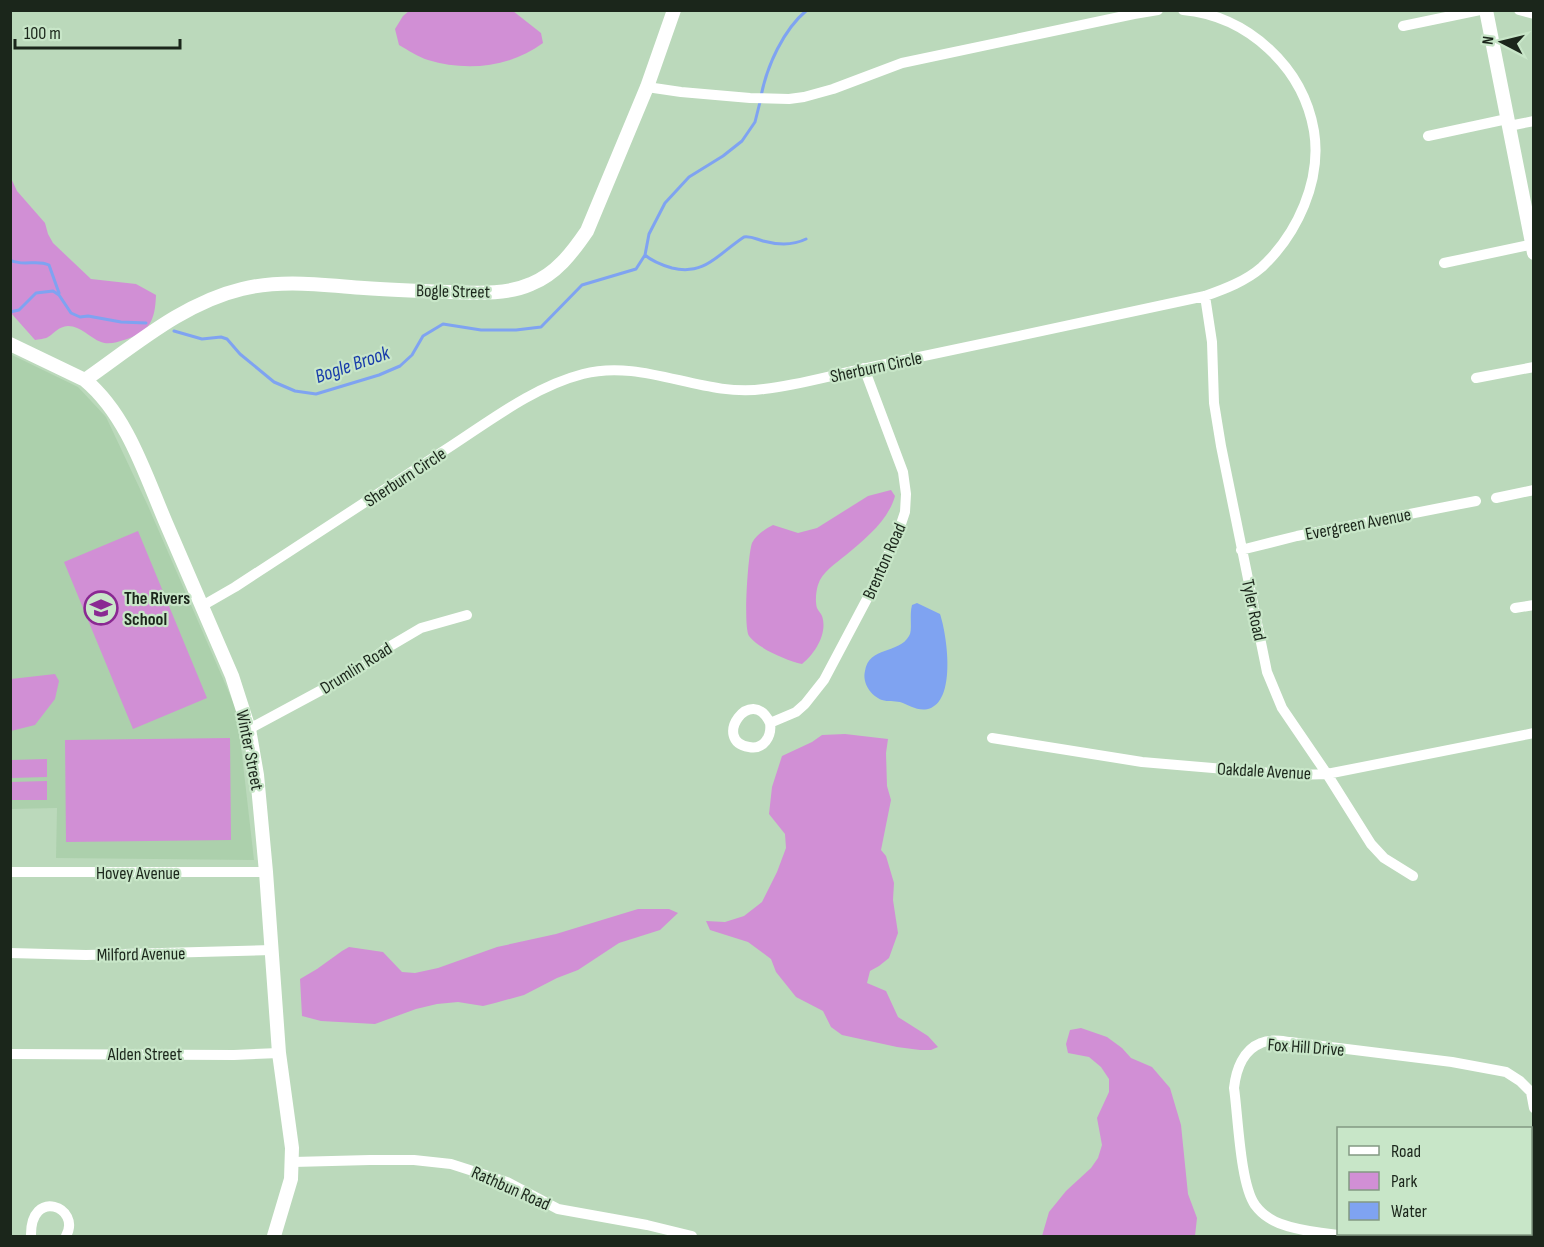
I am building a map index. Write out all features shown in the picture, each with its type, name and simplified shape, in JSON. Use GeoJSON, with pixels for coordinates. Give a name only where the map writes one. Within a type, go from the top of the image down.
{"type":"FeatureCollection","features":[{"type":"Feature","properties":{"kind":"street","name":"Bogle Street"},"geometry":{"type":"LineString","coordinates":[[85,380],[197,304],[243,288],[270,284],[313,283],[362,288],[487,293],[514,290],[533,284],[556,269],[574,250],[587,231],[647,87],[674,10]]}},
{"type":"Feature","properties":{"kind":"street"},"geometry":{"type":"LineString","coordinates":[[647,87],[750,98],[804,97],[902,63],[1158,10]]}},
{"type":"Feature","properties":{"kind":"street","name":"Sherburn Circle"},"geometry":{"type":"LineString","coordinates":[[202,606],[245,581],[511,407],[561,381],[583,374],[618,369],[696,385],[742,391],[763,390],[835,377],[1205,297],[1229,287],[1260,268],[1284,242],[1305,204],[1315,160],[1314,132],[1304,96],[1283,63],[1258,38],[1209,15],[1183,10]]}},
{"type":"Feature","properties":{"kind":"street"},"geometry":{"type":"LineString","coordinates":[[1402,26],[1480,10]]}},
{"type":"Feature","properties":{"kind":"street"},"geometry":{"type":"LineString","coordinates":[[1444,263],[1533,247],[1486,10]]}},
{"type":"Feature","properties":{"kind":"street"},"geometry":{"type":"LineString","coordinates":[[1519,10],[1533,14]]}},
{"type":"Feature","properties":{"kind":"street"},"geometry":{"type":"LineString","coordinates":[[1428,136],[1533,121]]}},
{"type":"Feature","properties":{"kind":"street","name":"Tyler Road"},"geometry":{"type":"LineString","coordinates":[[1205,297],[1212,342],[1214,403],[1241,549],[1271,680],[1282,708],[1371,844],[1384,858],[1413,876]]}},
{"type":"Feature","properties":{"kind":"street","name":"Winter Street"},"geometry":{"type":"LineString","coordinates":[[10,344],[85,380],[111,408],[133,447],[202,606],[238,692],[249,729],[257,775],[266,872],[279,1053],[291,1134],[292,1162],[288,1194],[274,1236]]}},
{"type":"Feature","properties":{"kind":"street"},"geometry":{"type":"LineString","coordinates":[[1476,378],[1533,367]]}},
{"type":"Feature","properties":{"kind":"street","name":"Brenton Road"},"geometry":{"type":"LineString","coordinates":[[770,723],[796,712],[812,697],[826,676],[868,597],[898,533],[905,512],[906,494],[903,472],[864,369]]}},
{"type":"Feature","properties":{"kind":"street"},"geometry":{"type":"LineString","coordinates":[[1496,498],[1533,490]]}},
{"type":"Feature","properties":{"kind":"street","name":"Evergreen Avenue"},"geometry":{"type":"LineString","coordinates":[[1241,549],[1476,501]]}},
{"type":"Feature","properties":{"kind":"street"},"geometry":{"type":"LineString","coordinates":[[1515,608],[1533,605]]}},
{"type":"Feature","properties":{"kind":"street","name":"Drumlin Road"},"geometry":{"type":"LineString","coordinates":[[249,729],[355,672],[387,648],[421,628],[467,615]]}},
{"type":"Feature","properties":{"kind":"street","name":"Oakdale Avenue"},"geometry":{"type":"LineString","coordinates":[[992,738],[1142,762],[1295,775],[1327,774],[1533,733]]}},
{"type":"Feature","properties":{"kind":"street","name":"Hovey Avenue"},"geometry":{"type":"LineString","coordinates":[[10,873],[266,872]]}},
{"type":"Feature","properties":{"kind":"street","name":"Milford Avenue"},"geometry":{"type":"LineString","coordinates":[[10,953],[86,955],[272,950]]}},
{"type":"Feature","properties":{"kind":"street","name":"Fox Hill Drive"},"geometry":{"type":"LineString","coordinates":[[1337,1235],[1279,1223],[1269,1218],[1255,1205],[1249,1193],[1245,1176],[1235,1073],[1243,1058],[1259,1044],[1269,1041],[1290,1042],[1452,1062],[1506,1072],[1531,1092],[1533,1108]]}},
{"type":"Feature","properties":{"kind":"street","name":"Alden Street"},"geometry":{"type":"LineString","coordinates":[[10,1054],[279,1053]]}},
{"type":"Feature","properties":{"kind":"street","name":"Rathbun Road"},"geometry":{"type":"LineString","coordinates":[[292,1162],[414,1160],[451,1164],[507,1182],[558,1209],[647,1225],[692,1236]]}},
{"type":"Feature","properties":{"kind":"street"},"geometry":{"type":"LineString","coordinates":[[31,1236],[33,1216],[42,1208],[49,1206],[66,1214],[70,1226],[66,1236]]}},
{"type":"Feature","properties":{"kind":"shaded area","name":"The Rivers School"},"geometry":{"type":"Polygon","coordinates":[[[10,354],[78,387],[106,417],[148,506],[237,711],[254,860],[56,858],[57,808],[11,809],[10,354]]]}},
{"type":"Feature","properties":{"kind":"green space"},"geometry":{"type":"Polygon","coordinates":[[[409,11],[513,11],[541,33],[543,43],[503,62],[473,66],[443,64],[424,59],[399,45],[395,29],[409,11]]]}},
{"type":"Feature","properties":{"kind":"green space"},"geometry":{"type":"Polygon","coordinates":[[[10,176],[17,191],[45,223],[53,243],[91,279],[136,284],[156,295],[152,319],[145,329],[133,337],[107,343],[68,326],[59,329],[47,338],[35,340],[11,313],[10,176]]]}},
{"type":"Feature","properties":{"kind":"green space"},"geometry":{"type":"Polygon","coordinates":[[[891,490],[895,496],[887,514],[861,543],[829,568],[820,580],[816,603],[822,616],[822,636],[816,649],[807,660],[802,664],[788,660],[753,641],[747,630],[746,606],[750,550],[756,537],[773,525],[798,533],[817,528],[868,496],[891,490]]]}},
{"type":"Feature","properties":{"kind":"green space"},"geometry":{"type":"Polygon","coordinates":[[[138,531],[207,698],[133,729],[64,562],[138,531]]]}},
{"type":"Feature","properties":{"kind":"green space"},"geometry":{"type":"Polygon","coordinates":[[[55,674],[59,681],[55,699],[35,725],[11,731],[11,679],[55,674]]]}},
{"type":"Feature","properties":{"kind":"green space"},"geometry":{"type":"Polygon","coordinates":[[[845,734],[888,739],[887,786],[891,800],[881,850],[886,856],[894,883],[893,900],[898,933],[889,958],[870,971],[867,983],[886,991],[898,1017],[928,1036],[938,1047],[931,1050],[897,1047],[842,1035],[831,1027],[823,1011],[796,997],[776,972],[771,959],[748,942],[710,930],[706,921],[725,922],[744,916],[762,902],[777,872],[786,848],[785,834],[769,814],[772,787],[782,756],[822,735],[845,734]]]}},
{"type":"Feature","properties":{"kind":"green space"},"geometry":{"type":"Polygon","coordinates":[[[230,738],[231,840],[66,842],[65,740],[230,738]]]}},
{"type":"Feature","properties":{"kind":"green space"},"geometry":{"type":"Polygon","coordinates":[[[47,759],[47,777],[11,778],[11,760],[47,759]]]}},
{"type":"Feature","properties":{"kind":"green space"},"geometry":{"type":"Polygon","coordinates":[[[47,781],[47,800],[11,800],[11,782],[47,781]]]}},
{"type":"Feature","properties":{"kind":"green space"},"geometry":{"type":"Polygon","coordinates":[[[638,909],[669,909],[678,913],[660,930],[619,943],[578,970],[524,995],[483,1006],[458,1002],[437,1004],[375,1024],[321,1021],[302,1016],[300,979],[349,947],[383,952],[402,972],[415,973],[438,968],[497,947],[556,934],[638,909]]]}},
{"type":"Feature","properties":{"kind":"green space"},"geometry":{"type":"Polygon","coordinates":[[[1081,1028],[1107,1037],[1131,1058],[1152,1067],[1170,1088],[1181,1125],[1188,1194],[1197,1218],[1195,1236],[1042,1236],[1049,1212],[1066,1191],[1091,1168],[1098,1158],[1102,1145],[1097,1118],[1109,1092],[1109,1079],[1101,1067],[1089,1057],[1068,1053],[1066,1044],[1070,1030],[1081,1028]]]}},
{"type":"Feature","properties":{"kind":"water"},"geometry":{"type":"Polygon","coordinates":[[[917,603],[940,614],[947,650],[947,679],[944,692],[939,702],[927,709],[878,698],[868,689],[864,676],[872,658],[898,646],[909,636],[912,605],[917,603]]]}},
{"type":"Feature","properties":{"kind":"waterway","name":"Bogle Brook"},"geometry":{"type":"LineString","coordinates":[[761,96],[777,49],[798,18],[807,10]]}},
{"type":"Feature","properties":{"kind":"waterway","name":"Bogle Brook"},"geometry":{"type":"LineString","coordinates":[[174,331],[202,339],[221,337],[227,339],[240,354],[274,382],[295,391],[316,394],[379,375],[400,366],[412,355],[423,336],[443,324],[481,330],[541,327],[582,285],[636,269],[645,255],[649,234],[665,203],[689,177],[742,141],[755,122],[760,102]]}},
{"type":"Feature","properties":{"kind":"waterway"},"geometry":{"type":"LineString","coordinates":[[645,255],[672,268],[684,270],[694,269],[711,262],[744,237],[780,244],[790,244],[806,239]]}},
{"type":"Feature","properties":{"kind":"waterway"},"geometry":{"type":"LineString","coordinates":[[10,260],[49,265],[59,293]]}},
{"type":"Feature","properties":{"kind":"waterway","name":"Bogle Brook"},"geometry":{"type":"LineString","coordinates":[[10,312],[19,310],[36,293],[53,291],[59,295],[71,313],[80,317],[146,323]]}},
{"type":"Feature","properties":{"kind":"place","name":"The Rivers School"},"geometry":{"type":"Point","coordinates":[101,608]}}]}
